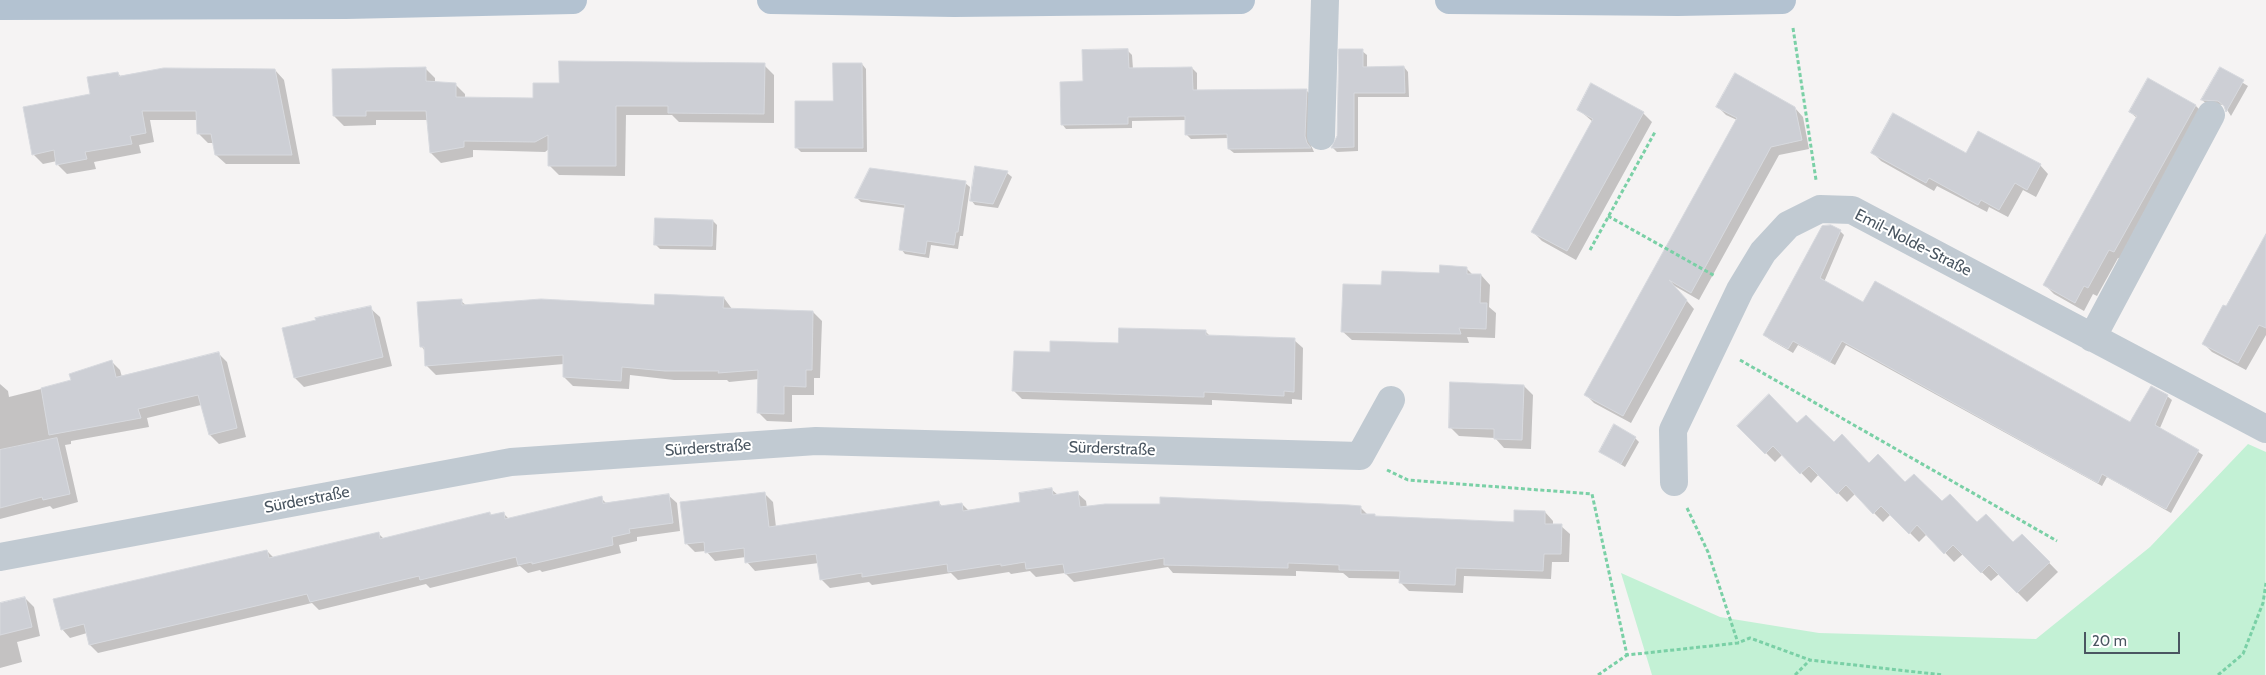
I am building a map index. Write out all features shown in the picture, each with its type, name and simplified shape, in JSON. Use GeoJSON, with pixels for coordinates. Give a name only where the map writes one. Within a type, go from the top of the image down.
{"type":"FeatureCollection","features":[{"type":"Feature","properties":{"kind":"main road"},"geometry":{"type":"LineString","coordinates":[[0,6],[346,4],[573,0]]}},
{"type":"Feature","properties":{"kind":"main road"},"geometry":{"type":"LineString","coordinates":[[771,0],[954,3],[1242,0]]}},
{"type":"Feature","properties":{"kind":"main road"},"geometry":{"type":"LineString","coordinates":[[1449,0],[1668,2],[1787,11]]}},
{"type":"Feature","properties":{"kind":"street"},"geometry":{"type":"LineString","coordinates":[[1321,136],[1325,0]]}},
{"type":"Feature","properties":{"kind":"street"},"geometry":{"type":"LineString","coordinates":[[2092,338],[2211,115]]}},
{"type":"Feature","properties":{"kind":"street","name":"Emil-Nolde-Straße"},"geometry":{"type":"LineString","coordinates":[[1674,482],[1674,430],[1740,290],[1762,252],[1788,225],[1820,209],[1852,210],[2092,338],[2265,427]]}},
{"type":"Feature","properties":{"kind":"street"},"geometry":{"type":"LineString","coordinates":[[1360,456],[1391,400]]}},
{"type":"Feature","properties":{"kind":"street","name":"Sürderstraße"},"geometry":{"type":"LineString","coordinates":[[0,557],[511,462],[816,441],[1360,456]]}},
{"type":"Feature","properties":{"kind":"path"},"geometry":{"type":"LineString","coordinates":[[1787,11],[1820,209]]}},
{"type":"Feature","properties":{"kind":"path"},"geometry":{"type":"LineString","coordinates":[[1590,250],[1655,132]]}},
{"type":"Feature","properties":{"kind":"path"},"geometry":{"type":"LineString","coordinates":[[1608,216],[1740,290]]}},
{"type":"Feature","properties":{"kind":"path"},"geometry":{"type":"LineString","coordinates":[[1713,345],[2058,541]]}},
{"type":"Feature","properties":{"kind":"path"},"geometry":{"type":"LineString","coordinates":[[1360,456],[1408,480],[1592,494],[1627,655]]}},
{"type":"Feature","properties":{"kind":"path"},"geometry":{"type":"LineString","coordinates":[[1674,482],[1708,552],[1738,643]]}},
{"type":"Feature","properties":{"kind":"path"},"geometry":{"type":"LineString","coordinates":[[2218,675],[2244,654],[2263,603],[2266,583]]}},
{"type":"Feature","properties":{"kind":"path"},"geometry":{"type":"LineString","coordinates":[[1598,675],[1627,655],[1738,643],[1750,638],[1810,660],[1943,675]]}},
{"type":"Feature","properties":{"kind":"path"},"geometry":{"type":"LineString","coordinates":[[1795,675],[1810,660]]}},
{"type":"Feature","properties":{"kind":"green space"},"geometry":{"type":"Polygon","coordinates":[[[2248,444],[2266,452],[2265,675],[1652,675],[1621,573],[1720,617],[1819,633],[2036,639],[2150,547],[2248,444]]]}},
{"type":"Feature","properties":{"kind":"building"},"geometry":{"type":"Polygon","coordinates":[[[1128,49],[1129,68],[1192,67],[1193,90],[1307,89],[1305,136],[1311,148],[1228,149],[1227,134],[1185,135],[1185,116],[1128,117],[1128,124],[1061,125],[1060,82],[1083,81],[1082,50],[1128,49]]]}},
{"type":"Feature","properties":{"kind":"building"},"geometry":{"type":"Polygon","coordinates":[[[1339,49],[1363,49],[1363,67],[1404,66],[1405,93],[1354,93],[1354,147],[1331,148],[1337,136],[1339,49]]]}},
{"type":"Feature","properties":{"kind":"building"},"geometry":{"type":"Polygon","coordinates":[[[559,61],[765,63],[764,114],[668,113],[668,106],[616,106],[616,166],[548,166],[548,135],[535,142],[464,141],[464,147],[430,153],[426,111],[366,111],[366,116],[333,116],[332,69],[426,67],[426,81],[456,83],[456,97],[533,98],[533,83],[559,83],[559,61]]]}},
{"type":"Feature","properties":{"kind":"building"},"geometry":{"type":"Polygon","coordinates":[[[833,63],[862,63],[863,148],[795,148],[795,101],[833,101],[833,63]]]}},
{"type":"Feature","properties":{"kind":"building"},"geometry":{"type":"Polygon","coordinates":[[[2220,67],[2244,80],[2226,112],[2224,106],[2218,101],[2201,100],[2220,67]]]}},
{"type":"Feature","properties":{"kind":"building"},"geometry":{"type":"Polygon","coordinates":[[[164,68],[275,69],[292,155],[215,155],[211,134],[197,134],[196,111],[142,111],[146,133],[130,136],[132,144],[85,152],[87,159],[56,165],[54,150],[32,155],[23,107],[90,94],[87,77],[118,72],[119,76],[164,68]]]}},
{"type":"Feature","properties":{"kind":"building"},"geometry":{"type":"Polygon","coordinates":[[[1735,73],[1795,107],[1802,140],[1771,147],[1691,293],[1669,280],[1687,300],[1623,416],[1584,395],[1737,118],[1716,107],[1735,73]]]}},
{"type":"Feature","properties":{"kind":"building"},"geometry":{"type":"Polygon","coordinates":[[[2148,78],[2196,105],[2114,252],[2109,250],[2088,288],[2084,286],[2075,303],[2043,285],[2137,116],[2129,112],[2148,78]]]}},
{"type":"Feature","properties":{"kind":"building"},"geometry":{"type":"Polygon","coordinates":[[[1591,83],[1644,112],[1567,251],[1531,232],[1593,119],[1577,110],[1591,83]]]}},
{"type":"Feature","properties":{"kind":"building"},"geometry":{"type":"Polygon","coordinates":[[[1893,113],[1966,153],[1978,131],[2041,164],[2027,190],[2015,183],[1999,210],[1981,200],[1978,205],[1929,178],[1926,183],[1871,153],[1893,113]]]}},
{"type":"Feature","properties":{"kind":"building"},"geometry":{"type":"Polygon","coordinates":[[[975,166],[1008,171],[993,204],[970,201],[975,166]]]}},
{"type":"Feature","properties":{"kind":"building"},"geometry":{"type":"Polygon","coordinates":[[[870,168],[966,181],[958,232],[956,232],[954,245],[927,241],[925,254],[899,250],[905,205],[855,198],[870,168]]]}},
{"type":"Feature","properties":{"kind":"building"},"geometry":{"type":"Polygon","coordinates":[[[655,218],[713,220],[712,246],[654,245],[655,218]]]}},
{"type":"Feature","properties":{"kind":"building"},"geometry":{"type":"Polygon","coordinates":[[[1831,225],[1841,230],[1820,278],[1863,302],[1875,281],[2130,422],[2151,386],[2168,395],[2155,425],[2199,450],[2166,509],[2102,474],[2098,483],[1842,341],[1830,362],[1793,341],[1788,349],[1763,335],[1822,226],[1831,225]]]}},
{"type":"Feature","properties":{"kind":"building"},"geometry":{"type":"Polygon","coordinates":[[[2266,234],[2266,328],[2259,325],[2238,363],[2202,344],[2223,305],[2226,306],[2266,234]]]}},
{"type":"Feature","properties":{"kind":"building"},"geometry":{"type":"Polygon","coordinates":[[[1440,265],[1467,267],[1467,274],[1481,274],[1480,303],[1487,303],[1486,329],[1459,328],[1461,334],[1341,332],[1343,284],[1381,285],[1382,271],[1439,273],[1440,265]]]}},
{"type":"Feature","properties":{"kind":"building"},"geometry":{"type":"Polygon","coordinates":[[[655,294],[724,297],[723,308],[813,311],[812,370],[806,370],[806,387],[784,386],[784,414],[757,413],[758,370],[718,373],[719,371],[665,371],[622,367],[621,381],[563,377],[563,355],[425,366],[424,347],[420,347],[417,302],[462,299],[462,305],[541,299],[654,305],[655,294]]]}},
{"type":"Feature","properties":{"kind":"building"},"geometry":{"type":"Polygon","coordinates":[[[371,306],[383,357],[294,378],[282,328],[316,320],[315,318],[371,306]]]}},
{"type":"Feature","properties":{"kind":"building"},"geometry":{"type":"Polygon","coordinates":[[[1119,328],[1206,330],[1206,335],[1295,338],[1294,392],[1284,391],[1284,396],[1204,392],[1204,397],[1012,391],[1014,351],[1050,352],[1050,341],[1118,343],[1119,328]]]}},
{"type":"Feature","properties":{"kind":"building"},"geometry":{"type":"Polygon","coordinates":[[[219,352],[237,428],[209,435],[198,395],[138,409],[141,418],[49,435],[41,388],[71,380],[69,374],[112,360],[116,377],[219,352]]]}},
{"type":"Feature","properties":{"kind":"building"},"geometry":{"type":"Polygon","coordinates":[[[1450,382],[1524,385],[1522,440],[1494,439],[1494,429],[1449,428],[1450,382]]]}},
{"type":"Feature","properties":{"kind":"building"},"geometry":{"type":"Polygon","coordinates":[[[1769,394],[1797,423],[1806,415],[1834,442],[1842,434],[1869,463],[1878,454],[1905,482],[1914,474],[1942,501],[1950,494],[1977,522],[1986,514],[2013,542],[2022,534],[2050,562],[2017,593],[1989,565],[1981,573],[1953,545],[1944,554],[1917,525],[1909,534],[1881,506],[1873,514],[1846,485],[1837,494],[1809,466],[1800,474],[1773,446],[1765,454],[1737,426],[1769,394]]]}},
{"type":"Feature","properties":{"kind":"building"},"geometry":{"type":"Polygon","coordinates":[[[1614,424],[1636,437],[1621,464],[1599,452],[1614,424]]]}},
{"type":"Feature","properties":{"kind":"building"},"geometry":{"type":"Polygon","coordinates":[[[57,438],[70,494],[43,500],[42,497],[0,508],[0,450],[57,438]]]}},
{"type":"Feature","properties":{"kind":"building"},"geometry":{"type":"Polygon","coordinates":[[[1052,488],[1053,495],[1078,491],[1080,507],[1105,504],[1160,504],[1160,497],[1349,505],[1361,506],[1361,514],[1375,514],[1375,516],[1514,522],[1514,510],[1545,511],[1545,524],[1562,524],[1561,554],[1544,554],[1543,571],[1456,568],[1455,585],[1399,583],[1400,571],[1339,570],[1339,565],[1288,563],[1288,568],[1164,565],[1164,558],[1065,574],[1063,564],[1026,569],[1025,562],[948,572],[947,564],[862,577],[862,573],[820,580],[816,554],[745,563],[744,548],[705,553],[704,542],[685,544],[680,502],[765,492],[769,527],[939,501],[940,506],[962,503],[963,511],[1020,502],[1019,493],[1052,488]]]}},
{"type":"Feature","properties":{"kind":"building"},"geometry":{"type":"Polygon","coordinates":[[[669,494],[673,523],[629,529],[630,533],[612,537],[613,545],[532,564],[532,562],[518,565],[516,557],[420,580],[419,576],[310,602],[307,594],[89,645],[84,624],[61,630],[53,599],[267,550],[269,558],[379,532],[380,539],[490,512],[490,515],[504,512],[505,519],[602,496],[603,503],[669,494]]]}},
{"type":"Feature","properties":{"kind":"building"},"geometry":{"type":"Polygon","coordinates":[[[25,597],[32,627],[0,635],[0,603],[25,597]]]}}]}
